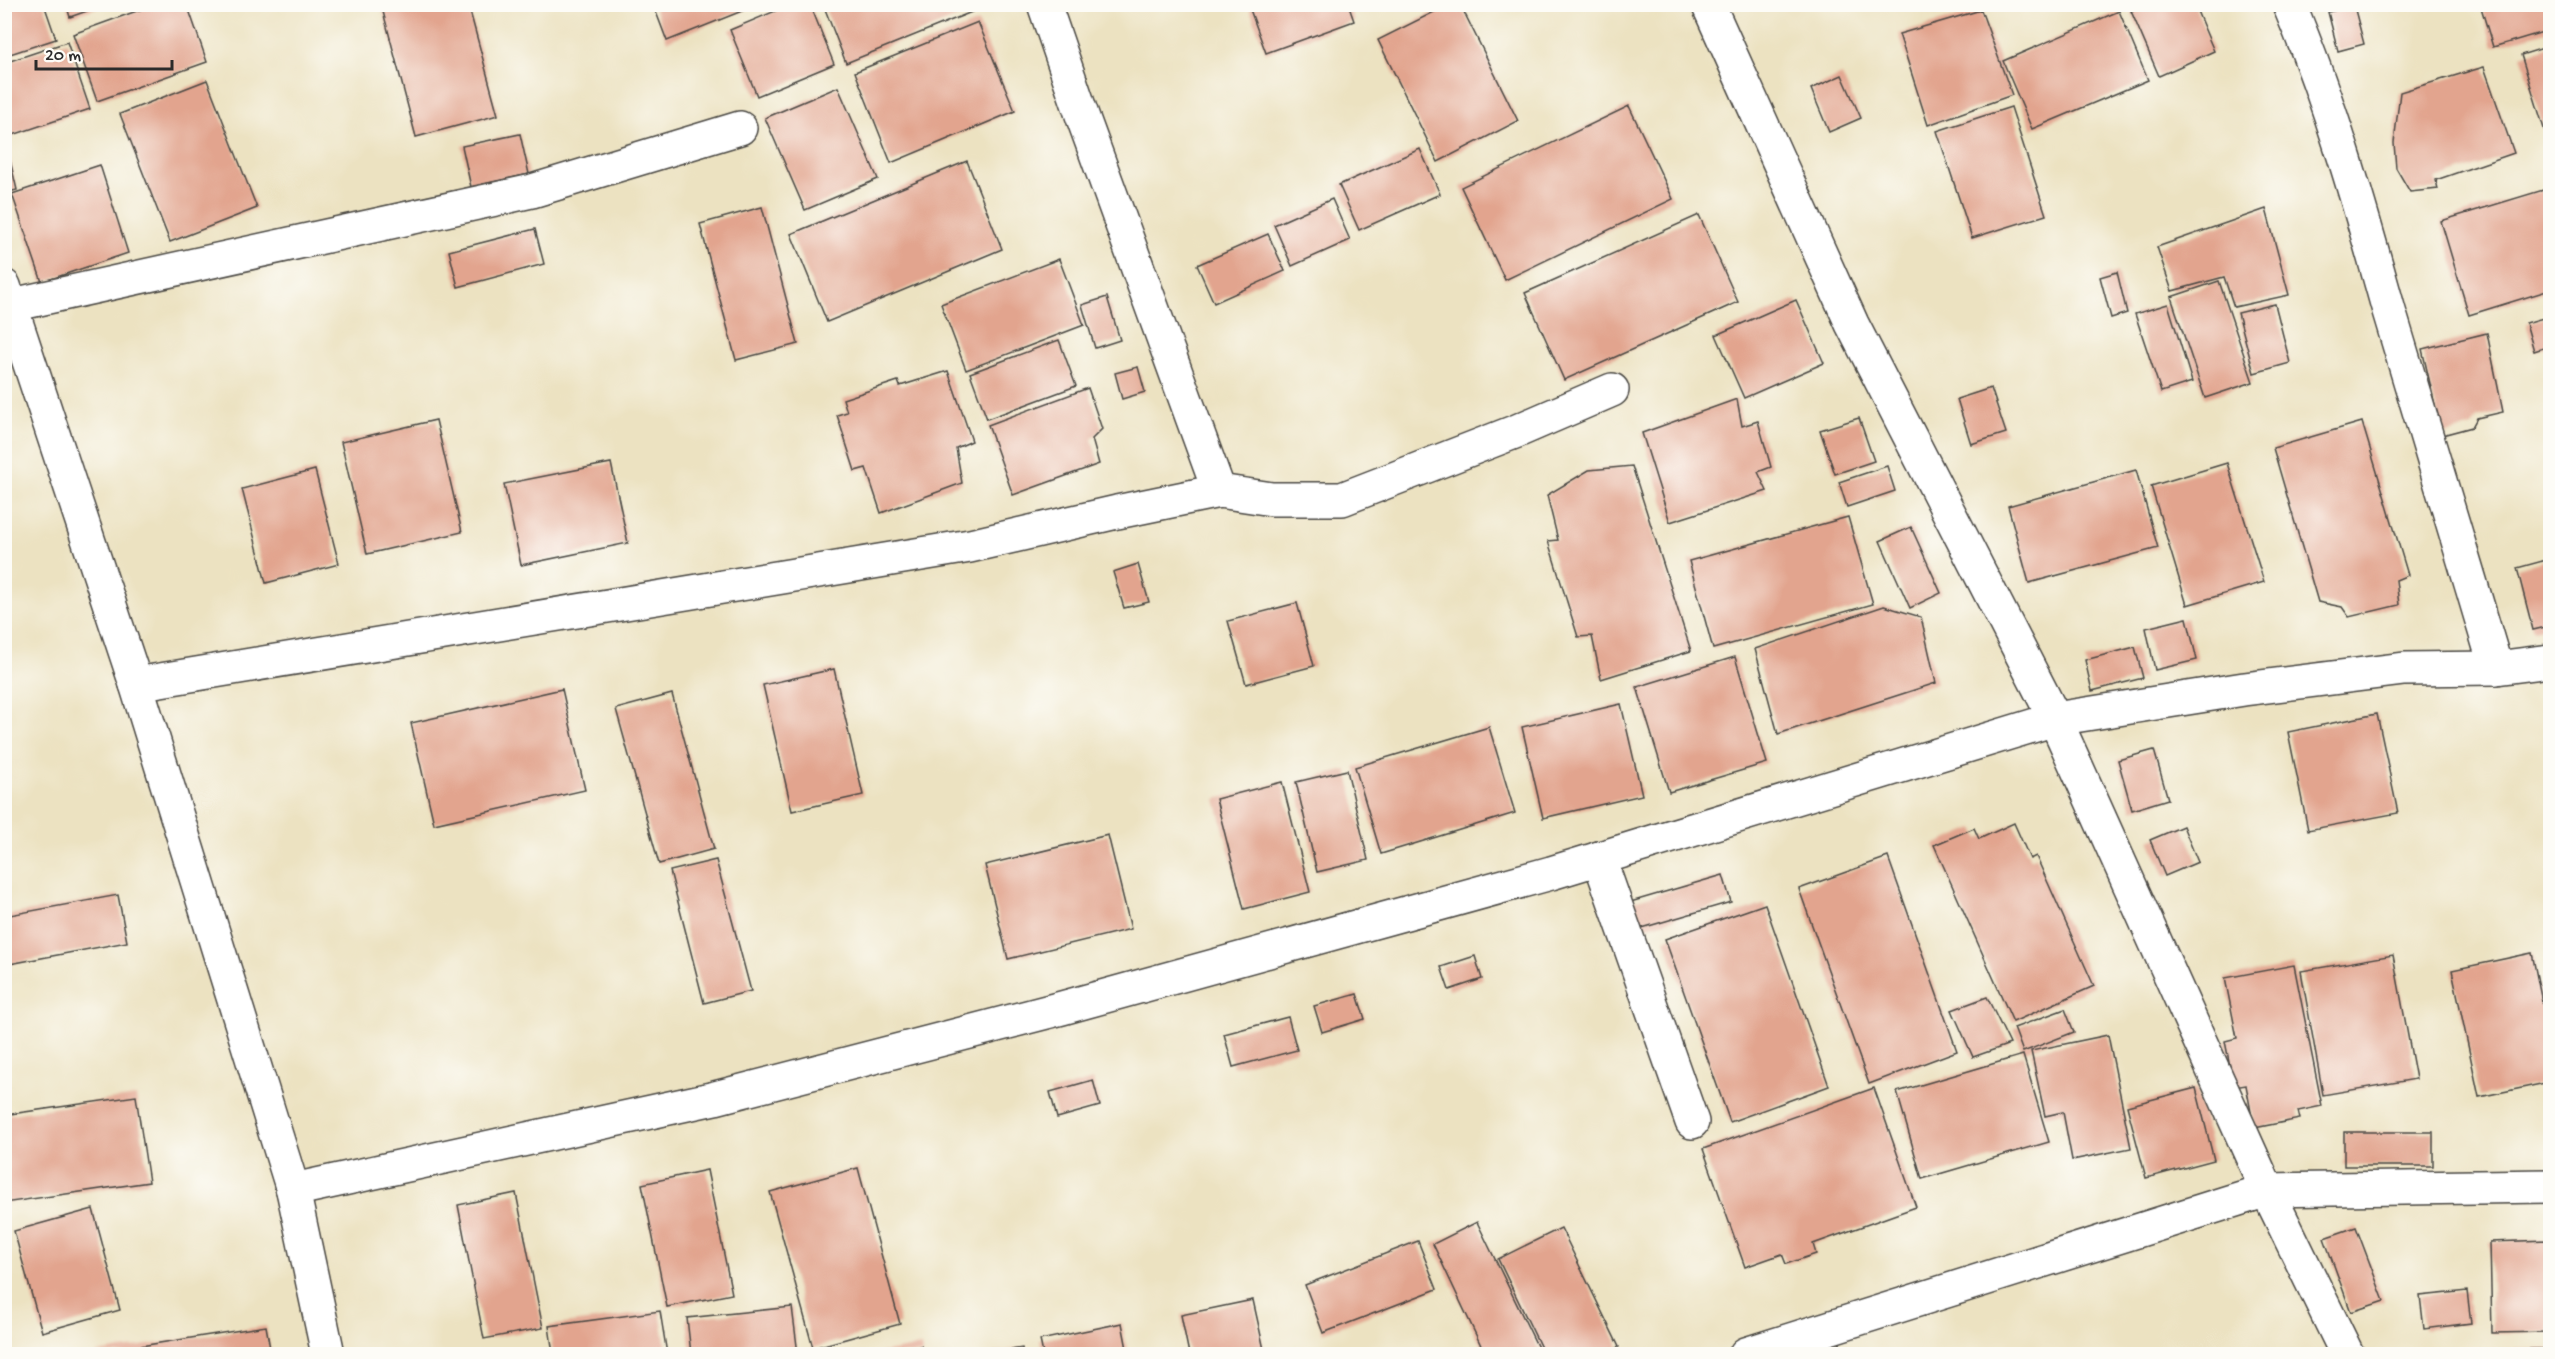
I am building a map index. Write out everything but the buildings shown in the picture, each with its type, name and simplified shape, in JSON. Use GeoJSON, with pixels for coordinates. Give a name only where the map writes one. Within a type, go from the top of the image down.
{"type":"FeatureCollection","features":[{"type":"Feature","properties":{"kind":"street"},"geometry":{"type":"LineString","coordinates":[[1044,4],[1083,118],[1219,491]]}},
{"type":"Feature","properties":{"kind":"street"},"geometry":{"type":"LineString","coordinates":[[1708,4],[1852,324],[2055,719],[2267,1190],[2347,1354]]}},
{"type":"Feature","properties":{"kind":"street"},"geometry":{"type":"LineString","coordinates":[[2289,4],[2313,62],[2355,187],[2496,668]]}},
{"type":"Feature","properties":{"kind":"street"},"geometry":{"type":"LineString","coordinates":[[328,1354],[293,1190],[136,684],[8,295],[532,191],[740,128]]}},
{"type":"Feature","properties":{"kind":"street"},"geometry":{"type":"LineString","coordinates":[[136,684],[970,546],[1219,491],[1272,499],[1342,499],[1517,431],[1612,390]]}},
{"type":"Feature","properties":{"kind":"street"},"geometry":{"type":"LineString","coordinates":[[293,1190],[715,1098],[1062,1008],[1599,858],[2055,719],[2244,689],[2404,669],[2496,668],[2550,661]]}},
{"type":"Feature","properties":{"kind":"street"},"geometry":{"type":"LineString","coordinates":[[1599,858],[1692,1122]]}},
{"type":"Feature","properties":{"kind":"street"},"geometry":{"type":"LineString","coordinates":[[1746,1354],[2267,1190],[2550,1186]]}}]}
